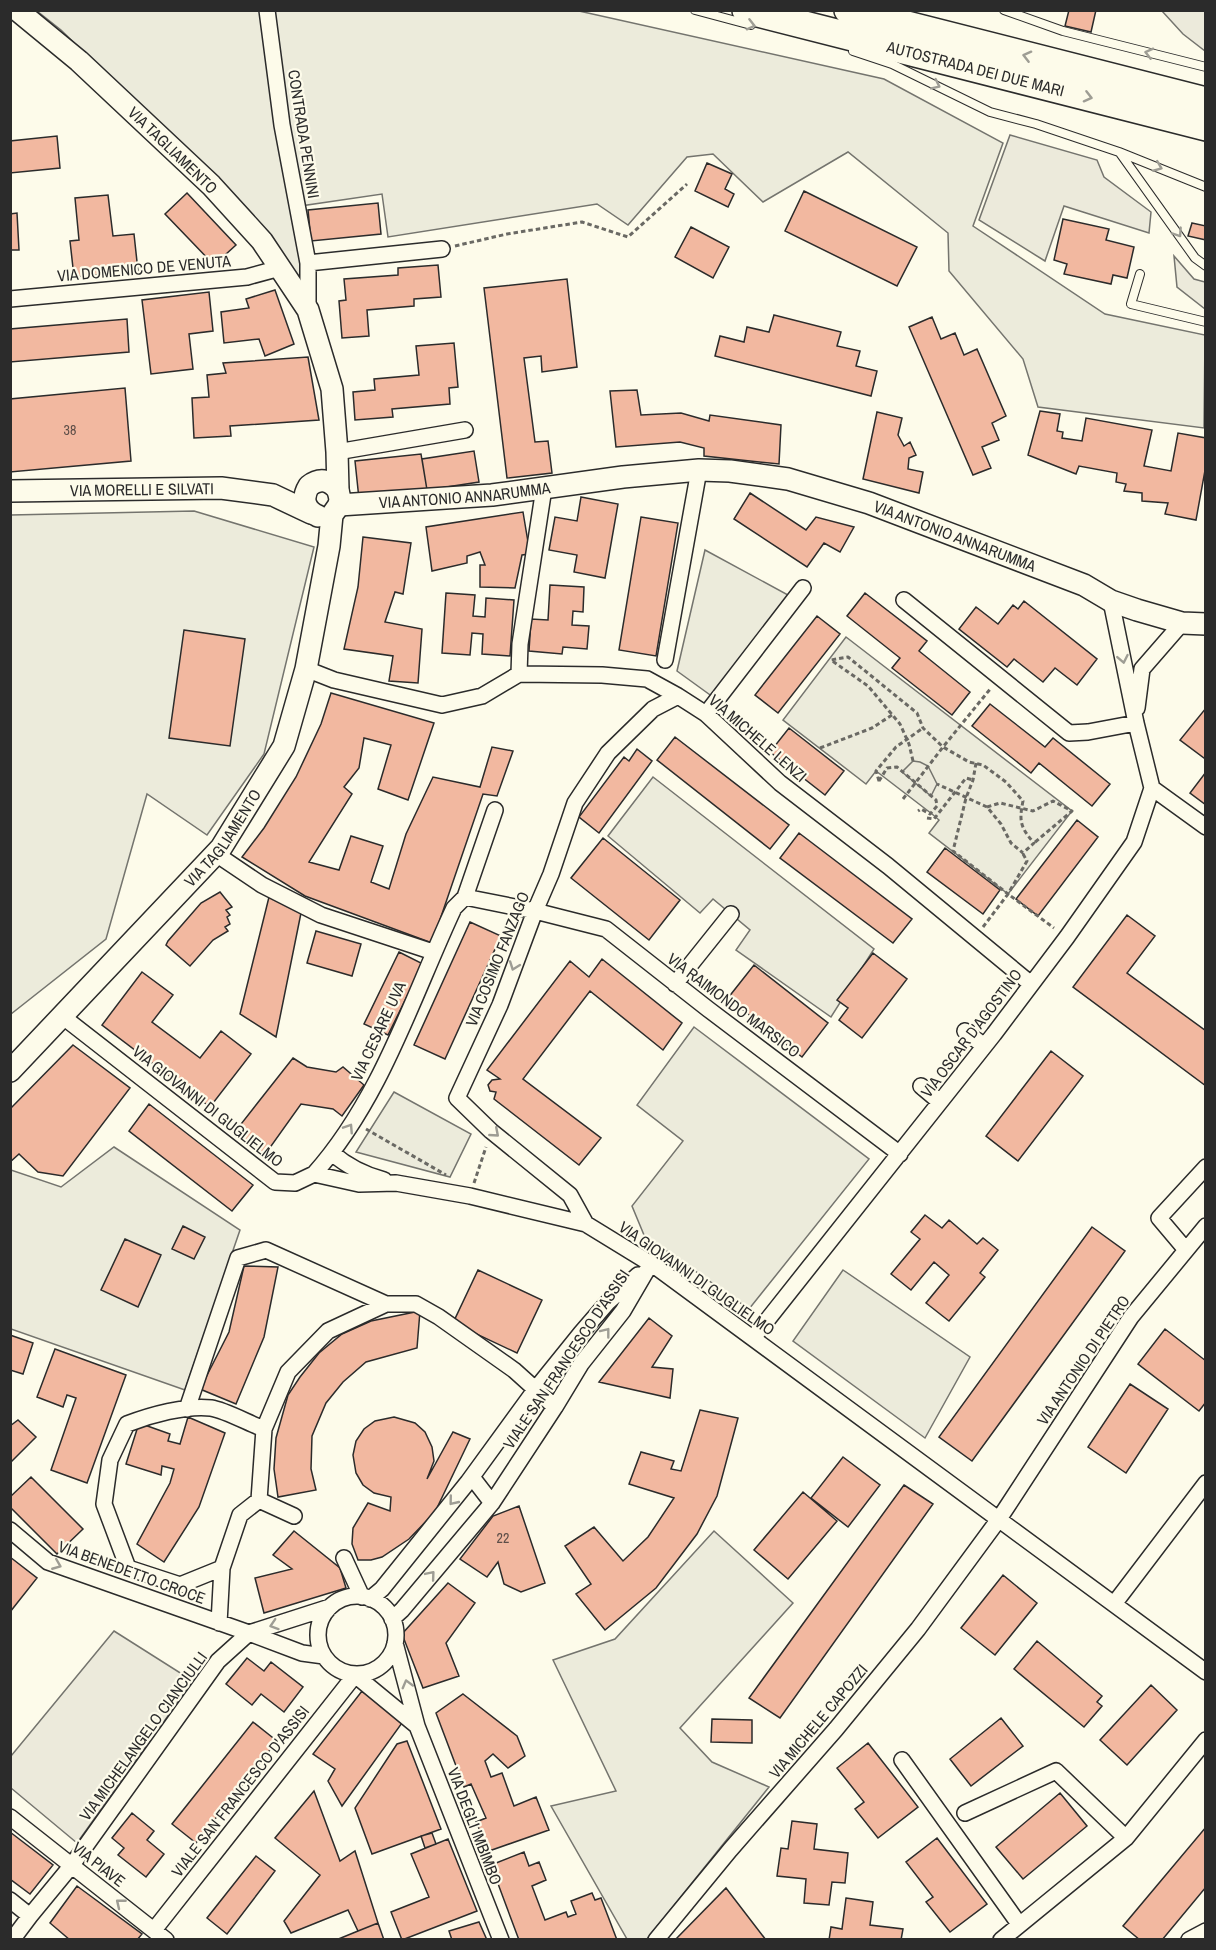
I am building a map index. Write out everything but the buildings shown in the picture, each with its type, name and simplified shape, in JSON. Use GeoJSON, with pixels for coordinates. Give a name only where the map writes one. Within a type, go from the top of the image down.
{"type":"FeatureCollection","features":[{"type":"Feature","properties":{"kind":"highway","name":"AUTOSTRADA DEI DUE MARI"},"geometry":{"type":"LineString","coordinates":[[848,10],[1206,101]]}},
{"type":"Feature","properties":{"kind":"highway","name":"AUTOSTRADA DEI DUE MARI"},"geometry":{"type":"LineString","coordinates":[[755,19],[1206,127]]}},
{"type":"Feature","properties":{"kind":"main road","name":"VIA TAGLIAMENTO"},"geometry":{"type":"LineString","coordinates":[[10,1071],[216,854],[284,746],[306,669],[330,546],[324,501],[337,452],[332,389],[308,310],[262,241],[212,185],[79,61],[17,10]]}},
{"type":"Feature","properties":{"kind":"main road","name":"VIA ANTONIO ANNARUMMA"},"geometry":{"type":"LineString","coordinates":[[273,495],[324,501],[492,495],[622,477],[699,470],[730,471],[788,479],[868,503],[1084,585],[1111,601],[1182,623],[1206,624]]}},
{"type":"Feature","properties":{"kind":"main road","name":"VIA MORELLI E SILVATI"},"geometry":{"type":"LineString","coordinates":[[10,491],[221,488],[273,495]]}},
{"type":"Feature","properties":{"kind":"street","name":"CONTRADA PENNINI"},"geometry":{"type":"LineString","coordinates":[[267,10],[282,125],[308,263]]}},
{"type":"Feature","properties":{"kind":"street"},"geometry":{"type":"LineString","coordinates":[[308,263],[442,249]]}},
{"type":"Feature","properties":{"kind":"street","name":"VIA TAGLIAMENTO"},"geometry":{"type":"LineString","coordinates":[[308,263],[308,310]]}},
{"type":"Feature","properties":{"kind":"street","name":"VIA DOMENICO DE VENUTA"},"geometry":{"type":"LineString","coordinates":[[10,298],[247,277],[280,268]]}},
{"type":"Feature","properties":{"kind":"street"},"geometry":{"type":"LineString","coordinates":[[337,452],[465,430]]}},
{"type":"Feature","properties":{"kind":"street"},"geometry":{"type":"LineString","coordinates":[[665,660],[699,470]]}},
{"type":"Feature","properties":{"kind":"street"},"geometry":{"type":"LineString","coordinates":[[306,669],[334,680],[442,705],[482,696],[519,674],[520,644],[544,488]]}},
{"type":"Feature","properties":{"kind":"street"},"geometry":{"type":"LineString","coordinates":[[706,714],[803,588]]}},
{"type":"Feature","properties":{"kind":"street"},"geometry":{"type":"LineString","coordinates":[[904,600],[1069,733],[1088,732],[1136,723]]}},
{"type":"Feature","properties":{"kind":"street"},"geometry":{"type":"LineString","coordinates":[[1111,601],[1152,788],[1206,827]]}},
{"type":"Feature","properties":{"kind":"street"},"geometry":{"type":"LineString","coordinates":[[1136,723],[1142,669],[1182,623]]}},
{"type":"Feature","properties":{"kind":"street","name":"VIA MICHELE LENZI"},"geometry":{"type":"LineString","coordinates":[[519,674],[602,675],[647,679],[678,696],[706,714],[780,783],[861,844],[1030,984]]}},
{"type":"Feature","properties":{"kind":"street","name":"VIA COSIMO FANZAGO"},"geometry":{"type":"LineString","coordinates":[[586,1224],[570,1195],[491,1131],[457,1098],[500,1005],[551,874],[575,802],[608,753],[653,709],[678,696]]}},
{"type":"Feature","properties":{"kind":"street","name":"VIA OSCAR D'AGOSTINO"},"geometry":{"type":"LineString","coordinates":[[753,1338],[900,1154],[1067,937],[1134,842],[1152,788]]}},
{"type":"Feature","properties":{"kind":"street","name":"VIA CESARE UVA"},"geometry":{"type":"LineString","coordinates":[[314,1174],[332,1153],[364,1104],[391,1052],[454,908],[465,897],[495,810]]}},
{"type":"Feature","properties":{"kind":"street"},"geometry":{"type":"LineString","coordinates":[[216,854],[262,885],[321,915],[434,952]]}},
{"type":"Feature","properties":{"kind":"street"},"geometry":{"type":"LineString","coordinates":[[465,897],[535,911]]}},
{"type":"Feature","properties":{"kind":"street","name":"VIA RAIMONDO MARSICO"},"geometry":{"type":"LineString","coordinates":[[535,911],[606,929],[900,1154]]}},
{"type":"Feature","properties":{"kind":"street"},"geometry":{"type":"LineString","coordinates":[[675,984],[731,914]]}},
{"type":"Feature","properties":{"kind":"street","name":"VIA GIOVANNI DI GUGLIELMO"},"geometry":{"type":"LineString","coordinates":[[62,1016],[275,1182],[295,1183],[314,1174],[359,1184],[396,1183],[472,1189],[586,1224],[651,1263],[1206,1672]]}},
{"type":"Feature","properties":{"kind":"street"},"geometry":{"type":"LineString","coordinates":[[965,1031],[984,1046]]}},
{"type":"Feature","properties":{"kind":"street"},"geometry":{"type":"LineString","coordinates":[[921,1086],[940,1102]]}},
{"type":"Feature","properties":{"kind":"street"},"geometry":{"type":"LineString","coordinates":[[332,1153],[357,1170],[396,1183]]}},
{"type":"Feature","properties":{"kind":"street"},"geometry":{"type":"LineString","coordinates":[[1186,1250],[1159,1218],[1206,1167]]}},
{"type":"Feature","properties":{"kind":"street","name":"VIA ANTONIO DI PIETRO"},"geometry":{"type":"LineString","coordinates":[[999,1519],[1131,1317],[1206,1226]]}},
{"type":"Feature","properties":{"kind":"street"},"geometry":{"type":"LineString","coordinates":[[187,1409],[238,1258],[266,1250],[386,1304],[416,1304],[514,1370],[555,1407]]}},
{"type":"Feature","properties":{"kind":"street","name":"VIALE SAN FRANCESCO D'ASSISI"},"geometry":{"type":"LineString","coordinates":[[366,1598],[382,1589],[472,1477],[535,1390],[607,1304],[651,1263]]}},
{"type":"Feature","properties":{"kind":"street","name":"VIALE SAN FRANCESCO D'ASSISI"},"geometry":{"type":"LineString","coordinates":[[392,1618],[402,1610],[492,1503],[581,1364],[623,1311],[651,1263]]}},
{"type":"Feature","properties":{"kind":"street"},"geometry":{"type":"LineString","coordinates":[[219,1623],[222,1568],[240,1515],[259,1500],[264,1429],[288,1372],[328,1331],[386,1304]]}},
{"type":"Feature","properties":{"kind":"street"},"geometry":{"type":"LineString","coordinates":[[222,1568],[180,1585],[128,1568],[104,1504],[110,1460],[127,1424],[146,1416],[187,1409],[212,1408],[264,1429]]}},
{"type":"Feature","properties":{"kind":"street"},"geometry":{"type":"LineString","coordinates":[[472,1477],[492,1503]]}},
{"type":"Feature","properties":{"kind":"street"},"geometry":{"type":"LineString","coordinates":[[1114,1604],[1206,1483]]}},
{"type":"Feature","properties":{"kind":"street"},"geometry":{"type":"LineString","coordinates":[[259,1500],[294,1516]]}},
{"type":"Feature","properties":{"kind":"street","name":"VIA MICHELE CAPOZZI"},"geometry":{"type":"LineString","coordinates":[[656,1940],[918,1629],[999,1519]]}},
{"type":"Feature","properties":{"kind":"street","name":"VIA BENEDETTO CROCE"},"geometry":{"type":"LineString","coordinates":[[10,1530],[48,1562],[302,1653],[324,1656]]}},
{"type":"Feature","properties":{"kind":"street"},"geometry":{"type":"LineString","coordinates":[[344,1558],[366,1598]]}},
{"type":"Feature","properties":{"kind":"street"},"geometry":{"type":"LineString","coordinates":[[350,1597],[366,1598],[386,1610],[392,1618],[396,1630],[395,1643],[386,1662],[377,1669],[355,1675],[338,1669],[324,1656],[319,1644],[318,1630],[322,1618],[339,1600],[350,1597]]}},
{"type":"Feature","properties":{"kind":"street"},"geometry":{"type":"LineString","coordinates":[[249,1633],[330,1607]]}},
{"type":"Feature","properties":{"kind":"street","name":"VIA MICHELANGELO CIANCIULLI"},"geometry":{"type":"LineString","coordinates":[[12,1940],[72,1865],[218,1661],[249,1633]]}},
{"type":"Feature","properties":{"kind":"street","name":"VIA DEGLI IMBIMBO"},"geometry":{"type":"LineString","coordinates":[[395,1643],[417,1726],[501,1940]]}},
{"type":"Feature","properties":{"kind":"street","name":"VIALE SAN FRANCESCO D'ASSISI"},"geometry":{"type":"LineString","coordinates":[[160,1935],[355,1675]]}},
{"type":"Feature","properties":{"kind":"street","name":"VIA DEGLI IMBIMBO"},"geometry":{"type":"LineString","coordinates":[[355,1675],[417,1726]]}},
{"type":"Feature","properties":{"kind":"street"},"geometry":{"type":"LineString","coordinates":[[1001,1940],[1126,1838],[1206,1740]]}},
{"type":"Feature","properties":{"kind":"street"},"geometry":{"type":"LineString","coordinates":[[902,1760],[1019,1924]]}},
{"type":"Feature","properties":{"kind":"street"},"geometry":{"type":"LineString","coordinates":[[965,1813],[1056,1771],[1126,1838]]}},
{"type":"Feature","properties":{"kind":"street","name":"VIA PIAVE"},"geometry":{"type":"LineString","coordinates":[[10,1817],[160,1935]]}},
{"type":"Feature","properties":{"kind":"street"},"geometry":{"type":"LineString","coordinates":[[10,1900],[30,1916]]}},
{"type":"Feature","properties":{"kind":"street"},"geometry":{"type":"LineString","coordinates":[[1189,1940],[1206,1931]]}},
{"type":"Feature","properties":{"kind":"lane"},"geometry":{"type":"LineString","coordinates":[[695,10],[755,19]]}},
{"type":"Feature","properties":{"kind":"lane"},"geometry":{"type":"LineString","coordinates":[[1004,10],[1064,31],[1206,67]]}},
{"type":"Feature","properties":{"kind":"lane"},"geometry":{"type":"LineString","coordinates":[[845,49],[892,64],[990,112],[1036,124],[1119,152],[1206,187]]}},
{"type":"Feature","properties":{"kind":"lane"},"geometry":{"type":"LineString","coordinates":[[1119,152],[1195,258],[1206,266]]}},
{"type":"Feature","properties":{"kind":"lane"},"geometry":{"type":"LineString","coordinates":[[1140,274],[1131,304],[1206,322]]}},
{"type":"Feature","properties":{"kind":"path"},"geometry":{"type":"LineString","coordinates":[[442,249],[507,234],[582,222],[628,237],[687,184]]}},
{"type":"Feature","properties":{"kind":"path"},"geometry":{"type":"LineString","coordinates":[[913,761],[907,739],[892,714],[868,686],[831,660],[848,657],[916,713],[923,728],[943,747],[969,762],[982,765],[1006,782],[1023,801],[1022,829],[1034,843]]}},
{"type":"Feature","properties":{"kind":"path"},"geometry":{"type":"LineString","coordinates":[[903,799],[1000,678]]}},
{"type":"Feature","properties":{"kind":"path"},"geometry":{"type":"LineString","coordinates":[[820,748],[872,728],[892,714]]}},
{"type":"Feature","properties":{"kind":"path"},"geometry":{"type":"LineString","coordinates":[[918,811],[921,809],[930,814],[937,806],[937,802],[897,767],[887,768],[879,781],[876,771],[896,747],[923,728]]}},
{"type":"Feature","properties":{"kind":"path"},"geometry":{"type":"LineString","coordinates":[[976,763],[953,851],[1067,937]]}},
{"type":"Feature","properties":{"kind":"path"},"geometry":{"type":"LineString","coordinates":[[927,818],[934,819],[966,778],[973,780]]}},
{"type":"Feature","properties":{"kind":"path"},"geometry":{"type":"LineString","coordinates":[[937,784],[987,807],[1011,843],[1023,853],[1027,861],[1008,894],[974,938]]}},
{"type":"Feature","properties":{"kind":"path"},"geometry":{"type":"LineString","coordinates":[[987,807],[1000,803],[1033,811],[1053,801],[1072,811],[1023,853]]}},
{"type":"Feature","properties":{"kind":"path"},"geometry":{"type":"LineString","coordinates":[[369,1131],[450,1177]]}},
{"type":"Feature","properties":{"kind":"path"},"geometry":{"type":"LineString","coordinates":[[472,1189],[491,1131]]}},
{"type":"Feature","properties":{"kind":"path"},"geometry":{"type":"LineString","coordinates":[[466,1180],[472,1189]]}},
{"type":"Feature","properties":{"kind":"shaded area"},"geometry":{"type":"Polygon","coordinates":[[[37,11],[579,11],[884,79],[1003,143],[973,226],[1105,314],[1205,335],[1204,428],[1038,407],[1023,359],[949,271],[948,233],[848,152],[763,202],[713,154],[687,157],[628,225],[597,204],[388,237],[382,194],[294,207],[304,291],[268,232],[61,30],[37,11]]]}},
{"type":"Feature","properties":{"kind":"shaded area"},"geometry":{"type":"Polygon","coordinates":[[[1162,11],[1205,11],[1205,51],[1183,34],[1162,11]]]}},
{"type":"Feature","properties":{"kind":"shaded area"},"geometry":{"type":"Polygon","coordinates":[[[1010,135],[1097,160],[1104,177],[1151,212],[1149,233],[1064,206],[1045,261],[979,220],[1010,135]]]}},
{"type":"Feature","properties":{"kind":"shaded area"},"geometry":{"type":"Polygon","coordinates":[[[1174,256],[1194,279],[1205,282],[1205,309],[1177,287],[1174,256]]]}},
{"type":"Feature","properties":{"kind":"shaded area"},"geometry":{"type":"Polygon","coordinates":[[[194,511],[314,547],[264,754],[207,835],[147,794],[106,939],[11,1014],[11,515],[194,511]]]}},
{"type":"Feature","properties":{"kind":"shaded area"},"geometry":{"type":"Polygon","coordinates":[[[705,550],[788,595],[713,697],[677,671],[705,550]]]}},
{"type":"Feature","properties":{"kind":"shaded area"},"geometry":{"type":"Polygon","coordinates":[[[846,637],[1072,811],[1008,894],[929,833],[939,820],[932,814],[876,771],[866,784],[783,720],[846,637]]]}},
{"type":"Feature","properties":{"kind":"shaded area"},"geometry":{"type":"Polygon","coordinates":[[[913,761],[928,766],[937,784],[931,796],[902,772],[913,761]]]}},
{"type":"Feature","properties":{"kind":"shaded area"},"geometry":{"type":"Polygon","coordinates":[[[653,777],[874,949],[831,1017],[736,950],[750,930],[713,899],[700,913],[608,836],[653,777]]]}},
{"type":"Feature","properties":{"kind":"shaded area"},"geometry":{"type":"Polygon","coordinates":[[[694,1027],[869,1159],[749,1309],[644,1235],[632,1206],[683,1141],[637,1105],[694,1027]]]}},
{"type":"Feature","properties":{"kind":"shaded area"},"geometry":{"type":"Polygon","coordinates":[[[394,1092],[471,1134],[450,1177],[356,1152],[394,1092]]]}},
{"type":"Feature","properties":{"kind":"shaded area"},"geometry":{"type":"Polygon","coordinates":[[[114,1147],[240,1230],[185,1390],[11,1329],[11,1170],[61,1187],[114,1147]]]}},
{"type":"Feature","properties":{"kind":"shaded area"},"geometry":{"type":"Polygon","coordinates":[[[843,1270],[970,1357],[925,1438],[793,1341],[843,1270]]]}},
{"type":"Feature","properties":{"kind":"shaded area"},"geometry":{"type":"Polygon","coordinates":[[[714,1531],[793,1603],[680,1728],[712,1762],[769,1787],[647,1939],[627,1939],[551,1806],[616,1791],[553,1660],[615,1639],[714,1531]]]}},
{"type":"Feature","properties":{"kind":"shaded area"},"geometry":{"type":"Polygon","coordinates":[[[114,1631],[193,1681],[77,1843],[11,1788],[11,1756],[114,1631]]]}}]}
